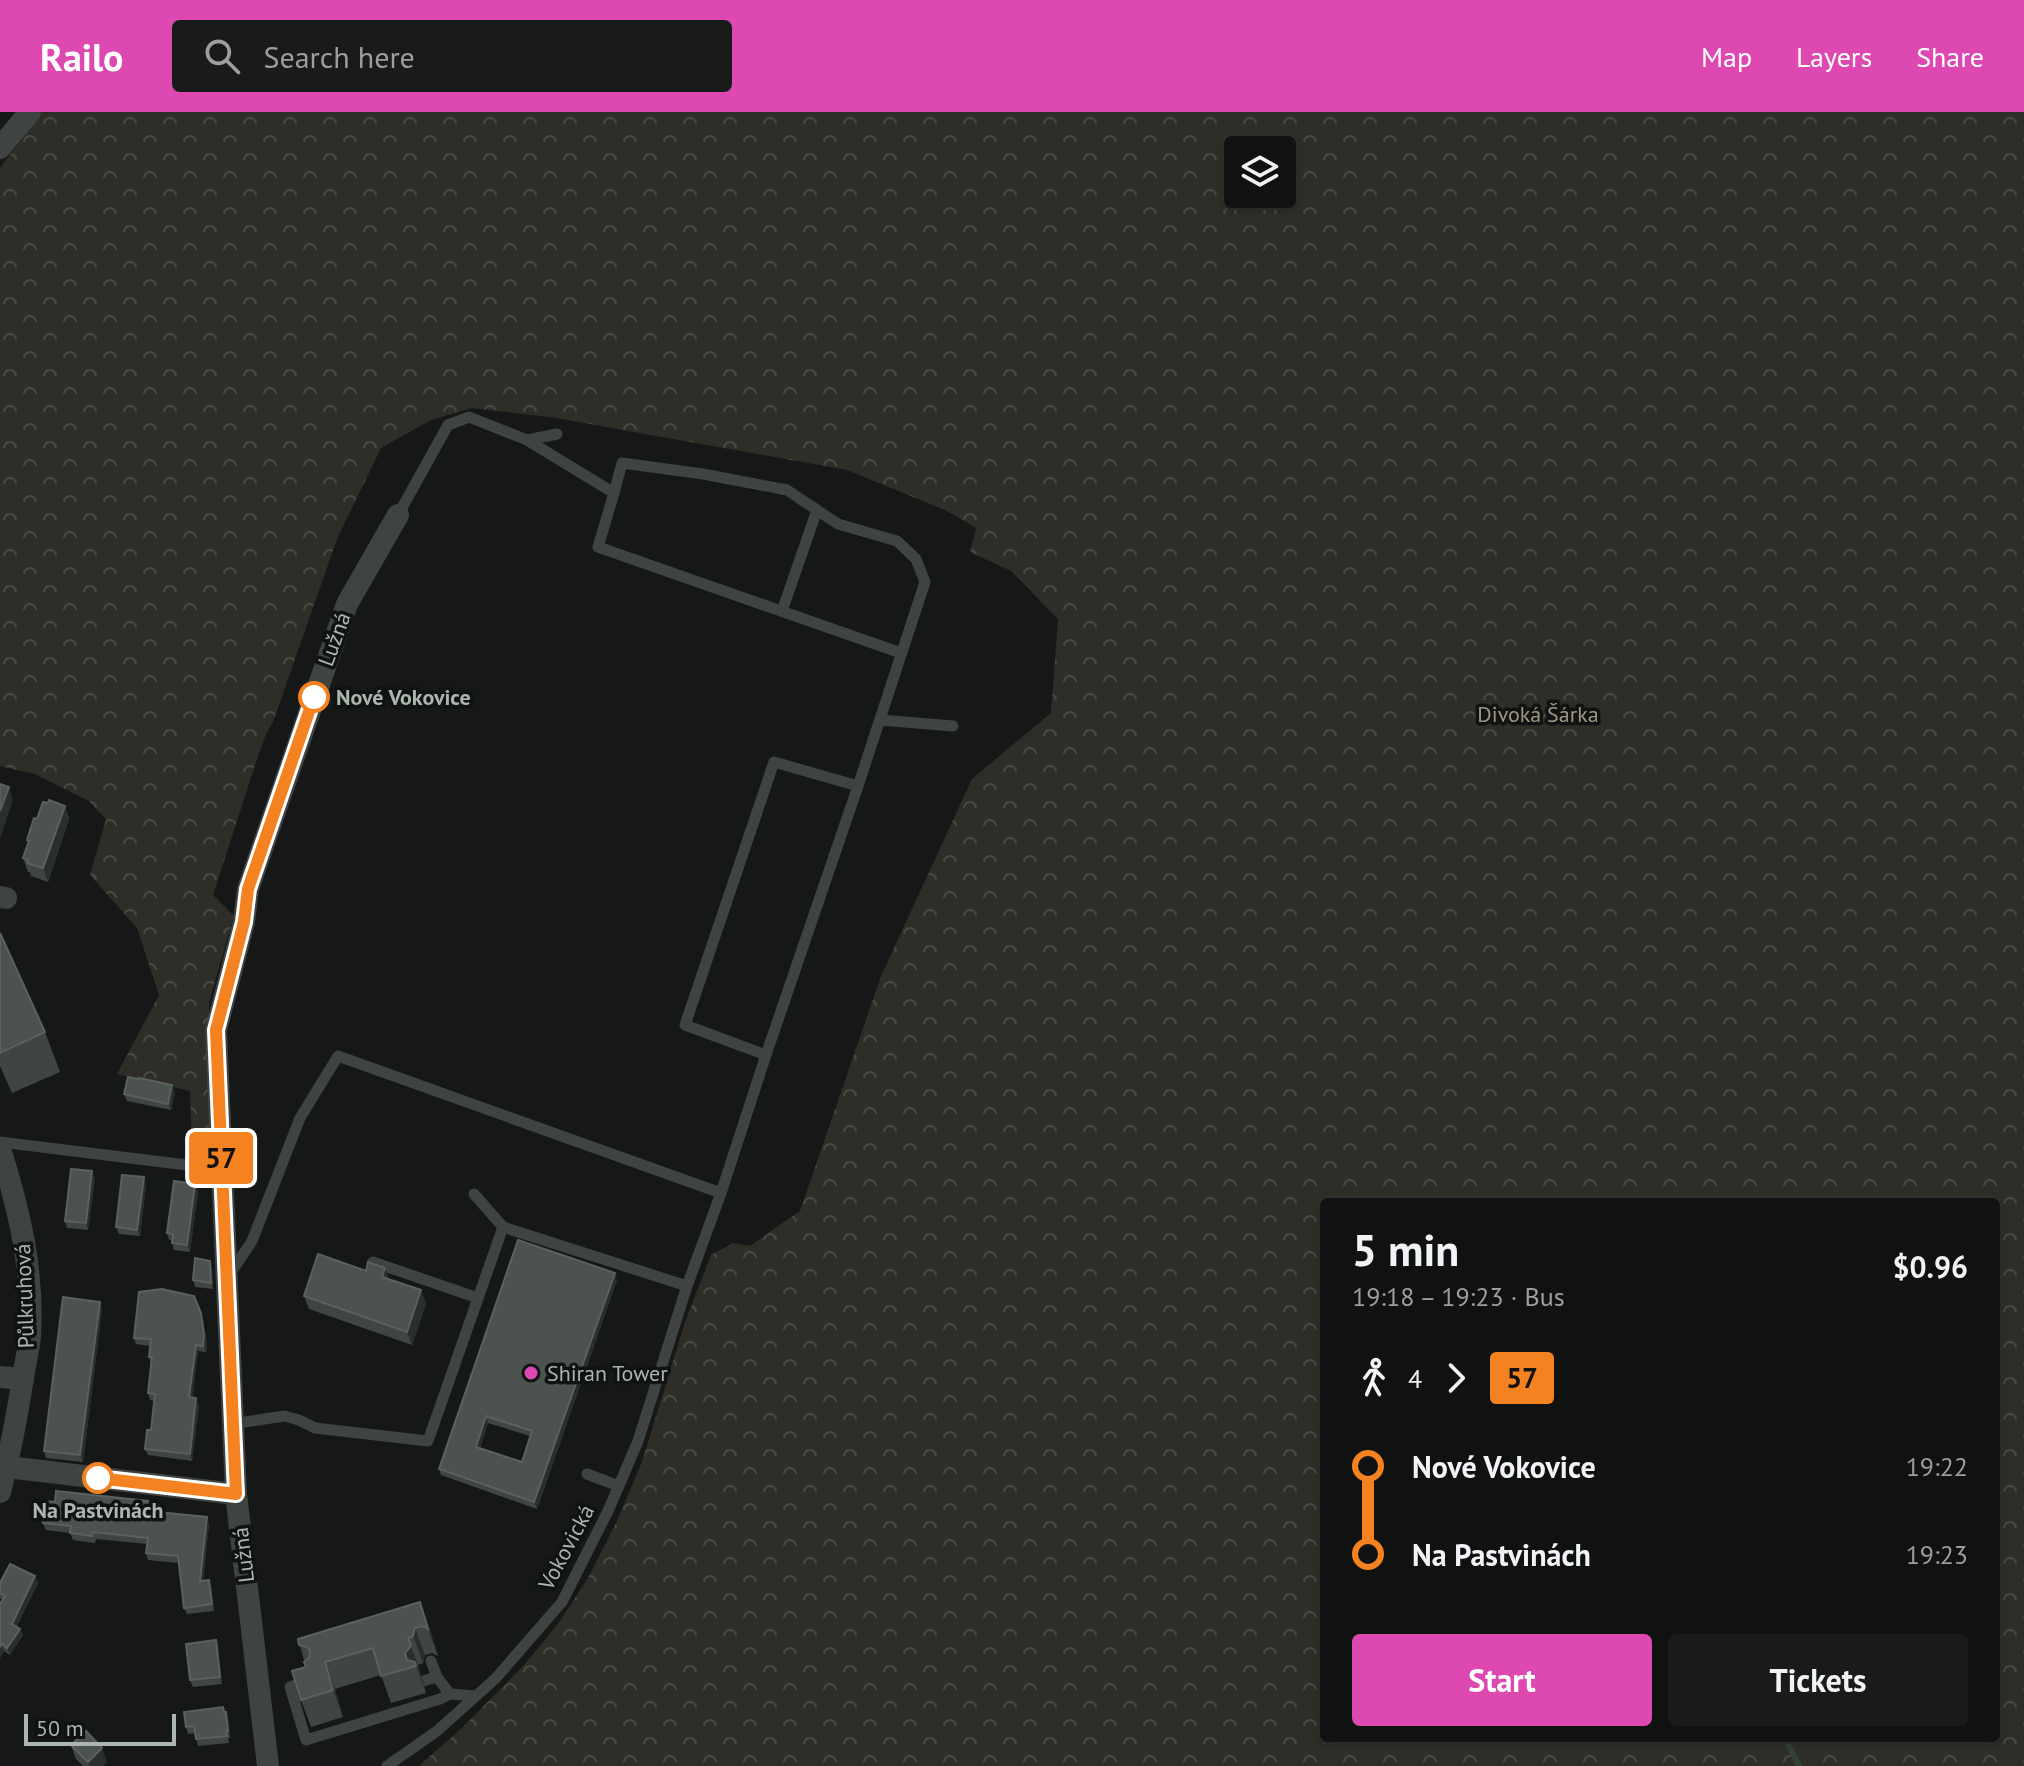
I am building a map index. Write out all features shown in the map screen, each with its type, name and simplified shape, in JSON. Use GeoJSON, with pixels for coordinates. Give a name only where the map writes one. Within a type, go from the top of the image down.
{"type":"FeatureCollection","features":[{"type":"Feature","properties":{"kind":"street"},"geometry":{"type":"LineString","coordinates":[[0,148],[30,112]]}},
{"type":"Feature","properties":{"kind":"street","name":"Lužná"},"geometry":{"type":"LineString","coordinates":[[268,1766],[236,1494],[231,1424],[216,1030],[244,922],[248,889],[347,604],[398,515]]}},
{"type":"Feature","properties":{"kind":"street","name":"Půlkruhová"},"geometry":{"type":"LineString","coordinates":[[0,1149],[14,1192],[24,1239],[30,1335],[11,1378],[7,1467],[0,1492]]}},
{"type":"Feature","properties":{"kind":"street"},"geometry":{"type":"LineString","coordinates":[[7,1467],[236,1494]]}},
{"type":"Feature","properties":{"kind":"lane"},"geometry":{"type":"LineString","coordinates":[[398,515],[448,425],[469,417],[527,440],[614,493],[598,547],[901,653]]}},
{"type":"Feature","properties":{"kind":"lane"},"geometry":{"type":"LineString","coordinates":[[527,440],[557,434]]}},
{"type":"Feature","properties":{"kind":"lane","name":"Vokovická"},"geometry":{"type":"LineString","coordinates":[[387,1766],[437,1731],[495,1679],[562,1602],[619,1486],[638,1441],[687,1286],[721,1193],[925,582],[916,559],[897,541],[838,524],[787,490],[622,463],[614,493]]}},
{"type":"Feature","properties":{"kind":"lane"},"geometry":{"type":"LineString","coordinates":[[782,611],[817,510]]}},
{"type":"Feature","properties":{"kind":"lane"},"geometry":{"type":"LineString","coordinates":[[880,720],[953,726]]}},
{"type":"Feature","properties":{"kind":"lane"},"geometry":{"type":"LineString","coordinates":[[766,1055],[685,1025],[764,791],[774,762],[858,786]]}},
{"type":"Feature","properties":{"kind":"lane"},"geometry":{"type":"LineString","coordinates":[[226,1280],[252,1241],[300,1118],[338,1056],[721,1193]]}},
{"type":"Feature","properties":{"kind":"lane"},"geometry":{"type":"LineString","coordinates":[[0,1142],[203,1167]]}},
{"type":"Feature","properties":{"kind":"lane"},"geometry":{"type":"LineString","coordinates":[[474,1194],[503,1227],[687,1286]]}},
{"type":"Feature","properties":{"kind":"lane"},"geometry":{"type":"LineString","coordinates":[[231,1424],[284,1416],[315,1428],[428,1441],[503,1227]]}},
{"type":"Feature","properties":{"kind":"lane"},"geometry":{"type":"LineString","coordinates":[[373,1262],[478,1298]]}},
{"type":"Feature","properties":{"kind":"lane"},"geometry":{"type":"LineString","coordinates":[[587,1474],[619,1486]]}},
{"type":"Feature","properties":{"kind":"lane"},"geometry":{"type":"LineString","coordinates":[[431,1661],[437,1677],[450,1694]]}},
{"type":"Feature","properties":{"kind":"lane"},"geometry":{"type":"LineString","coordinates":[[423,1681],[437,1677]]}},
{"type":"Feature","properties":{"kind":"lane"},"geometry":{"type":"LineString","coordinates":[[312,1680],[290,1687],[306,1740],[450,1694],[476,1696]]}},
{"type":"Feature","properties":{"kind":"green space","name":"Divoká Šárka"},"geometry":{"type":"Polygon","coordinates":[[[42,112],[2024,112],[2024,1766],[419,1766],[524,1665],[560,1621],[588,1578],[642,1462],[685,1322],[711,1255],[733,1243],[750,1246],[800,1211],[881,976],[972,779],[1051,713],[1058,619],[1011,571],[970,552],[976,528],[945,510],[847,470],[556,418],[472,408],[431,420],[381,448],[337,539],[256,762],[213,895],[234,916],[209,1002],[212,1150],[192,1149],[190,1091],[117,1074],[159,995],[137,928],[90,875],[106,819],[89,801],[35,774],[0,766],[0,168],[42,112]]]}},
{"type":"Feature","properties":{"kind":"building"},"geometry":{"type":"Polygon","coordinates":[[[0,784],[9,787],[0,811],[0,784]]]}},
{"type":"Feature","properties":{"kind":"building"},"geometry":{"type":"Polygon","coordinates":[[[49,800],[65,806],[43,868],[27,863],[28,860],[23,858],[34,818],[37,819],[43,802],[48,803],[49,800]]]}},
{"type":"Feature","properties":{"kind":"building"},"geometry":{"type":"Polygon","coordinates":[[[0,933],[45,1032],[0,1053],[0,933]]]}},
{"type":"Feature","properties":{"kind":"building"},"geometry":{"type":"Polygon","coordinates":[[[128,1077],[172,1085],[168,1104],[124,1094],[128,1077]]]}},
{"type":"Feature","properties":{"kind":"building"},"geometry":{"type":"Polygon","coordinates":[[[71,1169],[92,1171],[86,1223],[65,1221],[71,1169]]]}},
{"type":"Feature","properties":{"kind":"building"},"geometry":{"type":"Polygon","coordinates":[[[122,1175],[144,1177],[137,1230],[116,1227],[122,1175]]]}},
{"type":"Feature","properties":{"kind":"building"},"geometry":{"type":"Polygon","coordinates":[[[174,1181],[195,1184],[187,1245],[172,1243],[173,1234],[167,1233],[174,1181]]]}},
{"type":"Feature","properties":{"kind":"building","name":"Shiran Tower"},"geometry":{"type":"Polygon","coordinates":[[[518,1240],[615,1273],[534,1502],[439,1469],[518,1240]],[[486,1416],[476,1447],[522,1462],[532,1431],[486,1416]]]}},
{"type":"Feature","properties":{"kind":"building"},"geometry":{"type":"Polygon","coordinates":[[[318,1254],[366,1271],[368,1262],[385,1268],[382,1277],[421,1290],[407,1332],[304,1296],[318,1254]]]}},
{"type":"Feature","properties":{"kind":"building"},"geometry":{"type":"Polygon","coordinates":[[[195,1258],[210,1261],[211,1283],[193,1280],[195,1258]]]}},
{"type":"Feature","properties":{"kind":"building"},"geometry":{"type":"Polygon","coordinates":[[[162,1289],[194,1296],[201,1313],[203,1346],[196,1345],[189,1397],[196,1398],[190,1454],[145,1449],[147,1430],[151,1430],[155,1394],[148,1393],[151,1339],[134,1338],[139,1292],[162,1289]]]}},
{"type":"Feature","properties":{"kind":"building"},"geometry":{"type":"Polygon","coordinates":[[[63,1297],[100,1302],[80,1455],[44,1451],[63,1297]]]}},
{"type":"Feature","properties":{"kind":"building"},"geometry":{"type":"Polygon","coordinates":[[[56,1491],[148,1501],[147,1511],[207,1517],[200,1581],[209,1580],[212,1604],[184,1608],[178,1556],[146,1553],[148,1538],[93,1532],[92,1536],[70,1533],[71,1526],[43,1523],[46,1501],[55,1502],[56,1491]]]}},
{"type":"Feature","properties":{"kind":"building"},"geometry":{"type":"Polygon","coordinates":[[[10,1564],[35,1576],[12,1624],[20,1629],[7,1648],[2,1644],[0,1647],[0,1604],[5,1596],[0,1593],[0,1583],[10,1564]]]}},
{"type":"Feature","properties":{"kind":"building"},"geometry":{"type":"Polygon","coordinates":[[[420,1602],[428,1629],[422,1626],[415,1628],[413,1636],[408,1638],[411,1646],[405,1653],[407,1660],[415,1662],[416,1666],[381,1676],[373,1648],[325,1662],[333,1690],[301,1700],[292,1671],[306,1667],[304,1662],[309,1658],[310,1651],[299,1645],[298,1639],[420,1602]]]}},
{"type":"Feature","properties":{"kind":"building"},"geometry":{"type":"Polygon","coordinates":[[[216,1640],[220,1677],[190,1680],[186,1644],[216,1640]]]}},
{"type":"Feature","properties":{"kind":"building"},"geometry":{"type":"Polygon","coordinates":[[[223,1707],[227,1736],[196,1739],[194,1726],[186,1727],[184,1712],[223,1707]]]}},
{"type":"Feature","properties":{"kind":"building"},"geometry":{"type":"Polygon","coordinates":[[[86,1731],[102,1748],[88,1762],[71,1745],[86,1731]]]}},
{"type":"Feature","properties":{"kind":"waterway"},"geometry":{"type":"LineString","coordinates":[[1787,1742],[1799,1766]]}},
{"type":"Feature","properties":{"kind":"bus line","name":"57"},"geometry":{"type":"LineString","coordinates":[[98,1478],[236,1494],[216,1030],[244,922],[248,889],[314,697]]}},
{"type":"Feature","properties":{"kind":"place","name":"Nové Vokovice"},"geometry":{"type":"Point","coordinates":[314,697]}},
{"type":"Feature","properties":{"kind":"place","name":"Shiran Tower"},"geometry":{"type":"Point","coordinates":[531,1373]}},
{"type":"Feature","properties":{"kind":"place","name":"Na Pastvinách"},"geometry":{"type":"Point","coordinates":[98,1478]}}]}
